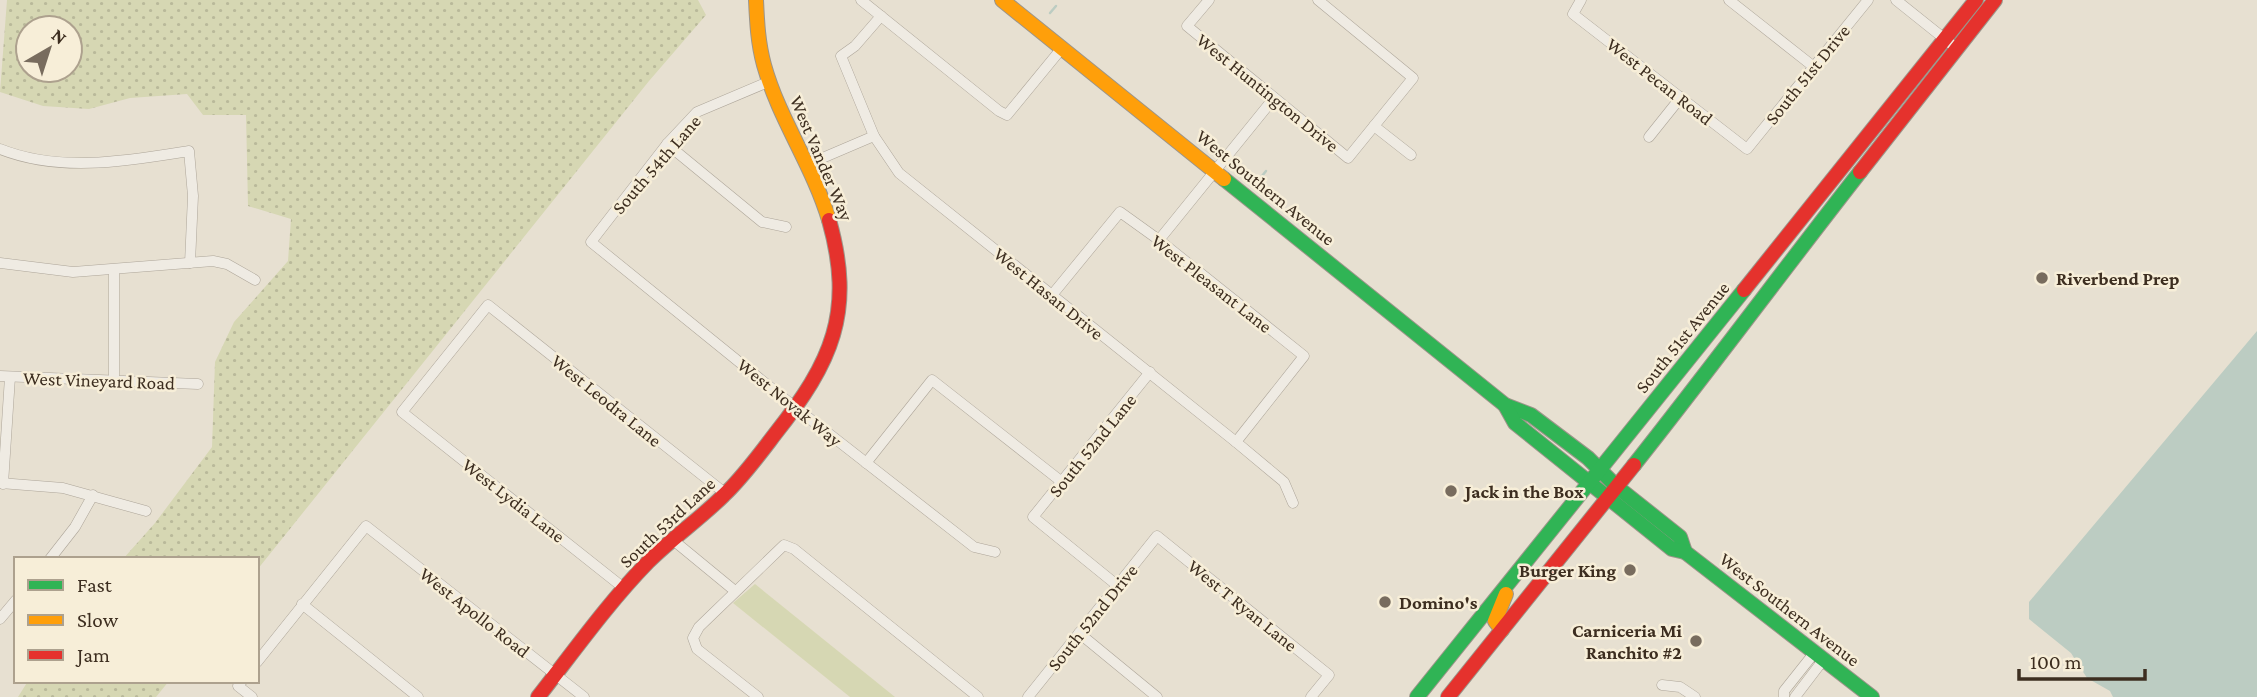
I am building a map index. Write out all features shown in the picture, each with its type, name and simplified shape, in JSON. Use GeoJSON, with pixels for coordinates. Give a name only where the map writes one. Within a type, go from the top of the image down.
{"type":"FeatureCollection","features":[{"type":"Feature","properties":{"kind":"main road","name":"West Vander Way"},"geometry":{"type":"LineString","coordinates":[[756,0],[757,43],[768,82],[832,226],[840,265],[842,290],[838,318],[827,356],[814,382],[796,408]]}},
{"type":"Feature","properties":{"kind":"main road","name":"West Southern Avenue"},"geometry":{"type":"LineString","coordinates":[[1002,0],[1505,405],[1531,415],[1588,458],[1600,470],[1613,492]]}},
{"type":"Feature","properties":{"kind":"main road","name":"South 51st Avenue"},"geometry":{"type":"LineString","coordinates":[[1448,697],[1714,365],[1951,43],[1976,0]]}},
{"type":"Feature","properties":{"kind":"main road","name":"South 51st Avenue"},"geometry":{"type":"LineString","coordinates":[[1417,697],[1767,263],[1951,43],[1995,0]]}},
{"type":"Feature","properties":{"kind":"main road"},"geometry":{"type":"LineString","coordinates":[[1767,263],[1781,274]]}},
{"type":"Feature","properties":{"kind":"main road","name":"West Southern Avenue"},"geometry":{"type":"LineString","coordinates":[[1505,405],[1515,423],[1590,483],[1613,492],[1679,537],[1685,552],[1872,697]]}},
{"type":"Feature","properties":{"kind":"main road","name":"South 53rd Lane"},"geometry":{"type":"LineString","coordinates":[[538,697],[650,559],[726,494],[796,408]]}},
{"type":"Feature","properties":{"kind":"main road"},"geometry":{"type":"LineString","coordinates":[[1502,630],[1495,621],[1511,580]]}},
{"type":"Feature","properties":{"kind":"street"},"geometry":{"type":"LineString","coordinates":[[861,0],[1007,115],[1062,48]]}},
{"type":"Feature","properties":{"kind":"street","name":"West Huntington Drive"},"geometry":{"type":"LineString","coordinates":[[1209,0],[1187,26],[1348,158],[1374,126]]}},
{"type":"Feature","properties":{"kind":"street"},"geometry":{"type":"LineString","coordinates":[[1318,0],[1413,78],[1374,126],[1411,155]]}},
{"type":"Feature","properties":{"kind":"street","name":"West Pecan Road"},"geometry":{"type":"LineString","coordinates":[[1581,0],[1573,14],[1747,149]]}},
{"type":"Feature","properties":{"kind":"street"},"geometry":{"type":"LineString","coordinates":[[1730,0],[1814,67]]}},
{"type":"Feature","properties":{"kind":"street","name":"South 51st Drive"},"geometry":{"type":"LineString","coordinates":[[1747,149],[1868,0]]}},
{"type":"Feature","properties":{"kind":"street"},"geometry":{"type":"LineString","coordinates":[[1896,0],[1951,43]]}},
{"type":"Feature","properties":{"kind":"street","name":"West Hasan Drive"},"geometry":{"type":"LineString","coordinates":[[881,16],[862,38],[841,56],[874,136],[899,173],[1284,482],[1293,503]]}},
{"type":"Feature","properties":{"kind":"street","name":"South 54th Lane"},"geometry":{"type":"LineString","coordinates":[[591,242],[667,144],[697,113],[768,82]]}},
{"type":"Feature","properties":{"kind":"street"},"geometry":{"type":"LineString","coordinates":[[1649,137],[1681,97]]}},
{"type":"Feature","properties":{"kind":"street"},"geometry":{"type":"LineString","coordinates":[[1159,240],[1274,98]]}},
{"type":"Feature","properties":{"kind":"street"},"geometry":{"type":"LineString","coordinates":[[806,165],[874,136]]}},
{"type":"Feature","properties":{"kind":"street"},"geometry":{"type":"LineString","coordinates":[[667,144],[762,222],[786,227]]}},
{"type":"Feature","properties":{"kind":"street"},"geometry":{"type":"LineString","coordinates":[[0,149],[32,159],[83,163],[189,151],[193,196],[190,262]]}},
{"type":"Feature","properties":{"kind":"street","name":"West Pleasant Lane"},"geometry":{"type":"LineString","coordinates":[[1052,295],[1120,212],[1159,240],[1304,356],[1236,442]]}},
{"type":"Feature","properties":{"kind":"street","name":"West Novak Way"},"geometry":{"type":"LineString","coordinates":[[591,242],[796,408],[974,547],[995,552]]}},
{"type":"Feature","properties":{"kind":"street"},"geometry":{"type":"LineString","coordinates":[[0,263],[10,262],[73,272],[114,271],[213,261],[227,264],[255,280]]}},
{"type":"Feature","properties":{"kind":"street"},"geometry":{"type":"LineString","coordinates":[[114,271],[114,379]]}},
{"type":"Feature","properties":{"kind":"street","name":"West Leodra Lane"},"geometry":{"type":"LineString","coordinates":[[402,412],[488,305],[726,494]]}},
{"type":"Feature","properties":{"kind":"street","name":"South 52nd Lane"},"geometry":{"type":"LineString","coordinates":[[1118,586],[1033,517],[1150,372]]}},
{"type":"Feature","properties":{"kind":"street"},"geometry":{"type":"LineString","coordinates":[[5,377],[1,484],[63,488],[146,512]]}},
{"type":"Feature","properties":{"kind":"street","name":"West Vineyard Road"},"geometry":{"type":"LineString","coordinates":[[5,377],[198,384]]}},
{"type":"Feature","properties":{"kind":"street"},"geometry":{"type":"LineString","coordinates":[[866,463],[932,380],[1062,482]]}},
{"type":"Feature","properties":{"kind":"street","name":"West Lydia Lane"},"geometry":{"type":"LineString","coordinates":[[402,412],[625,589]]}},
{"type":"Feature","properties":{"kind":"street"},"geometry":{"type":"LineString","coordinates":[[52,557],[75,527],[93,495]]}},
{"type":"Feature","properties":{"kind":"street","name":"West Apollo Road"},"geometry":{"type":"LineString","coordinates":[[302,604],[366,526],[584,697]]}},
{"type":"Feature","properties":{"kind":"street","name":"South 52nd Drive"},"geometry":{"type":"LineString","coordinates":[[1028,697],[1157,536]]}},
{"type":"Feature","properties":{"kind":"street","name":"West T Ryan Lane"},"geometry":{"type":"LineString","coordinates":[[1157,536],[1329,675],[1311,697]]}},
{"type":"Feature","properties":{"kind":"street"},"geometry":{"type":"LineString","coordinates":[[673,540],[735,591]]}},
{"type":"Feature","properties":{"kind":"street"},"geometry":{"type":"LineString","coordinates":[[758,697],[697,649],[693,638],[699,627],[784,545],[794,549],[978,697]]}},
{"type":"Feature","properties":{"kind":"street"},"geometry":{"type":"LineString","coordinates":[[0,620],[14,602]]}},
{"type":"Feature","properties":{"kind":"street"},"geometry":{"type":"LineString","coordinates":[[259,659],[302,604],[418,697]]}},
{"type":"Feature","properties":{"kind":"street"},"geometry":{"type":"LineString","coordinates":[[1079,633],[1157,697]]}},
{"type":"Feature","properties":{"kind":"street"},"geometry":{"type":"LineString","coordinates":[[1784,697],[1784,691],[1819,656]]}},
{"type":"Feature","properties":{"kind":"street"},"geometry":{"type":"LineString","coordinates":[[1795,697],[1819,656]]}},
{"type":"Feature","properties":{"kind":"street"},"geometry":{"type":"LineString","coordinates":[[240,684],[252,697]]}},
{"type":"Feature","properties":{"kind":"street"},"geometry":{"type":"LineString","coordinates":[[1662,685],[1680,687],[1695,697]]}},
{"type":"Feature","properties":{"kind":"green space"},"geometry":{"type":"Polygon","coordinates":[[[7,0],[698,0],[706,15],[649,81],[259,568],[259,557],[125,557],[155,523],[212,447],[215,362],[234,322],[288,261],[291,219],[248,206],[246,115],[203,115],[187,94],[130,98],[89,109],[43,106],[0,92],[7,0]]]}},
{"type":"Feature","properties":{"kind":"green space"},"geometry":{"type":"Polygon","coordinates":[[[755,584],[895,697],[850,697],[733,603],[755,584]]]}},
{"type":"Feature","properties":{"kind":"green space"},"geometry":{"type":"Polygon","coordinates":[[[27,683],[167,683],[156,697],[18,697],[27,683]]]}},
{"type":"Feature","properties":{"kind":"shaded area"},"geometry":{"type":"Polygon","coordinates":[[[2257,331],[2257,697],[2113,697],[2110,691],[2087,678],[2071,653],[2029,619],[2029,602],[2257,331]]]}},
{"type":"Feature","properties":{"kind":"waterway"},"geometry":{"type":"LineString","coordinates":[[1050,13],[1056,6]]}},
{"type":"Feature","properties":{"kind":"waterway"},"geometry":{"type":"LineString","coordinates":[[1258,181],[1266,171]]}},
{"type":"Feature","properties":{"kind":"traffic: fast"},"geometry":{"type":"LineString","coordinates":[[1634,465],[1860,172]]}},
{"type":"Feature","properties":{"kind":"traffic: fast"},"geometry":{"type":"LineString","coordinates":[[1224,179],[1505,405],[1531,415],[1588,458],[1617,487],[1680,537],[1685,552]]}},
{"type":"Feature","properties":{"kind":"traffic: fast"},"geometry":{"type":"LineString","coordinates":[[1417,697],[1744,290]]}},
{"type":"Feature","properties":{"kind":"traffic: fast"},"geometry":{"type":"LineString","coordinates":[[1505,405],[1515,423],[1672,549],[1685,552],[1872,697]]}},
{"type":"Feature","properties":{"kind":"traffic: slow"},"geometry":{"type":"LineString","coordinates":[[756,0],[760,49],[770,85],[829,220]]}},
{"type":"Feature","properties":{"kind":"traffic: slow"},"geometry":{"type":"LineString","coordinates":[[1002,0],[1224,179]]}},
{"type":"Feature","properties":{"kind":"traffic: slow"},"geometry":{"type":"LineString","coordinates":[[1502,630],[1495,621],[1506,594]]}},
{"type":"Feature","properties":{"kind":"traffic: jam"},"geometry":{"type":"LineString","coordinates":[[1744,290],[1976,0]]}},
{"type":"Feature","properties":{"kind":"traffic: jam"},"geometry":{"type":"LineString","coordinates":[[1860,172],[1995,0]]}},
{"type":"Feature","properties":{"kind":"traffic: jam"},"geometry":{"type":"LineString","coordinates":[[538,697],[633,578],[657,553],[731,488],[795,408],[811,383],[833,335],[838,309],[840,282],[829,220]]}},
{"type":"Feature","properties":{"kind":"traffic: jam"},"geometry":{"type":"LineString","coordinates":[[1448,697],[1634,465]]}},
{"type":"Feature","properties":{"kind":"place","name":"Riverbend Prep"},"geometry":{"type":"Point","coordinates":[2042,278]}},
{"type":"Feature","properties":{"kind":"place","name":"Jack in the Box"},"geometry":{"type":"Point","coordinates":[1451,491]}},
{"type":"Feature","properties":{"kind":"place","name":"Burger King"},"geometry":{"type":"Point","coordinates":[1630,570]}},
{"type":"Feature","properties":{"kind":"place","name":"Domino's"},"geometry":{"type":"Point","coordinates":[1385,602]}},
{"type":"Feature","properties":{"kind":"place","name":"Carniceria Mi Ranchito #2"},"geometry":{"type":"Point","coordinates":[1696,641]}}]}
